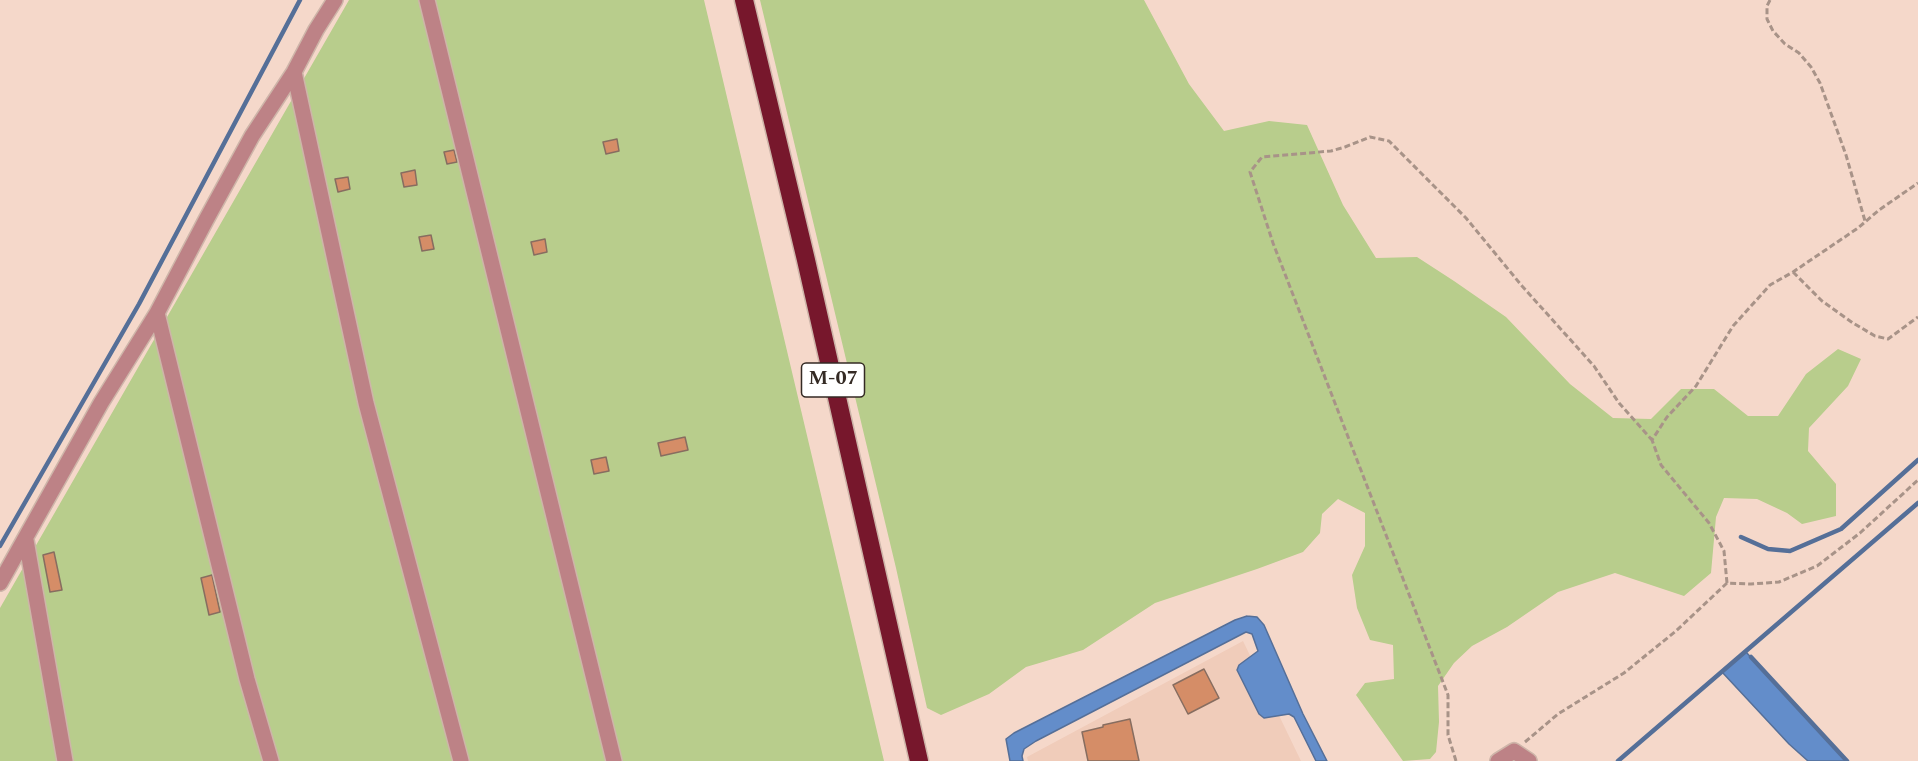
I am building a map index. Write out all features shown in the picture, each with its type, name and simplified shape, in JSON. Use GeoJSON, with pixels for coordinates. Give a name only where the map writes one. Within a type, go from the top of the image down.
{"type":"FeatureCollection","features":[{"type":"Feature","properties":{"kind":"highway","name":"М-07"},"geometry":{"type":"LineString","coordinates":[[744,0],[811,283],[919,761]]}},
{"type":"Feature","properties":{"kind":"street"},"geometry":{"type":"LineString","coordinates":[[0,584],[102,403],[157,313],[252,136],[294,72],[335,0]]}},
{"type":"Feature","properties":{"kind":"street"},"geometry":{"type":"LineString","coordinates":[[427,0],[614,761]]}},
{"type":"Feature","properties":{"kind":"street"},"geometry":{"type":"LineString","coordinates":[[294,72],[366,403],[461,761]]}},
{"type":"Feature","properties":{"kind":"street"},"geometry":{"type":"LineString","coordinates":[[157,313],[247,679],[271,761]]}},
{"type":"Feature","properties":{"kind":"street"},"geometry":{"type":"LineString","coordinates":[[26,540],[65,761]]}},
{"type":"Feature","properties":{"kind":"street"},"geometry":{"type":"LineString","coordinates":[[1498,761],[1514,751],[1529,761]]}},
{"type":"Feature","properties":{"kind":"path"},"geometry":{"type":"LineString","coordinates":[[1770,0],[1767,6],[1767,19],[1773,31],[1785,44],[1799,53],[1811,67],[1820,83],[1865,221]]}},
{"type":"Feature","properties":{"kind":"path"},"geometry":{"type":"LineString","coordinates":[[1456,761],[1448,735],[1448,695],[1274,243],[1250,172],[1262,157],[1331,151],[1370,137],[1389,141],[1466,218],[1522,286],[1587,358],[1619,404],[1652,440],[1661,465],[1709,523],[1724,551],[1727,583]]}},
{"type":"Feature","properties":{"kind":"path"},"geometry":{"type":"LineString","coordinates":[[1652,440],[1667,417],[1696,386],[1732,326],[1770,285],[1793,272],[1918,183]]}},
{"type":"Feature","properties":{"kind":"path"},"geometry":{"type":"LineString","coordinates":[[1793,272],[1822,301],[1875,336],[1888,339],[1918,317]]}},
{"type":"Feature","properties":{"kind":"path"},"geometry":{"type":"LineString","coordinates":[[1514,751],[1558,714],[1624,673],[1676,631],[1727,583],[1779,582],[1817,566],[1860,532],[1918,480]]}},
{"type":"Feature","properties":{"kind":"shaded area"},"geometry":{"type":"Polygon","coordinates":[[[1243,641],[1301,761],[1028,761],[1027,757],[1243,641]]]}},
{"type":"Feature","properties":{"kind":"green space"},"geometry":{"type":"Polygon","coordinates":[[[349,0],[704,0],[884,761],[0,761],[0,608],[349,0]]]}},
{"type":"Feature","properties":{"kind":"green space"},"geometry":{"type":"Polygon","coordinates":[[[760,0],[1144,0],[1189,84],[1224,131],[1269,121],[1307,125],[1343,205],[1376,258],[1417,257],[1454,281],[1506,317],[1570,384],[1613,418],[1651,419],[1681,389],[1714,389],[1748,416],[1778,416],[1806,374],[1838,349],[1861,359],[1848,386],[1809,428],[1808,451],[1836,484],[1836,516],[1802,524],[1787,513],[1757,499],[1724,498],[1716,517],[1711,573],[1684,596],[1615,573],[1558,592],[1507,627],[1472,646],[1454,663],[1438,686],[1439,722],[1436,752],[1430,759],[1403,761],[1356,695],[1365,683],[1394,679],[1393,645],[1370,640],[1357,608],[1352,575],[1365,546],[1365,513],[1338,499],[1322,514],[1320,533],[1303,552],[1155,603],[1083,650],[1026,667],[989,694],[941,715],[927,708],[896,568],[760,0]]]}},
{"type":"Feature","properties":{"kind":"water"},"geometry":{"type":"Polygon","coordinates":[[[1247,616],[1257,617],[1264,625],[1303,714],[1327,761],[1316,761],[1294,717],[1289,714],[1264,718],[1259,714],[1237,670],[1239,665],[1258,651],[1252,634],[1246,632],[1036,741],[1024,749],[1023,761],[1010,761],[1006,739],[1014,733],[1235,620],[1247,616]]]}},
{"type":"Feature","properties":{"kind":"water"},"geometry":{"type":"Polygon","coordinates":[[[1746,652],[1847,761],[1808,761],[1789,744],[1722,672],[1746,652]]]}},
{"type":"Feature","properties":{"kind":"building"},"geometry":{"type":"Polygon","coordinates":[[[617,139],[619,151],[606,154],[603,142],[617,139]]]}},
{"type":"Feature","properties":{"kind":"building"},"geometry":{"type":"Polygon","coordinates":[[[454,150],[457,162],[447,164],[444,152],[454,150]]]}},
{"type":"Feature","properties":{"kind":"building"},"geometry":{"type":"Polygon","coordinates":[[[415,170],[417,185],[404,187],[401,173],[415,170]]]}},
{"type":"Feature","properties":{"kind":"building"},"geometry":{"type":"Polygon","coordinates":[[[348,177],[350,189],[338,192],[335,179],[348,177]]]}},
{"type":"Feature","properties":{"kind":"building"},"geometry":{"type":"Polygon","coordinates":[[[431,235],[434,249],[422,251],[419,237],[431,235]]]}},
{"type":"Feature","properties":{"kind":"building"},"geometry":{"type":"Polygon","coordinates":[[[545,239],[547,252],[534,255],[531,242],[545,239]]]}},
{"type":"Feature","properties":{"kind":"building"},"geometry":{"type":"Polygon","coordinates":[[[685,437],[688,450],[661,456],[658,443],[685,437]]]}},
{"type":"Feature","properties":{"kind":"building"},"geometry":{"type":"Polygon","coordinates":[[[606,457],[609,471],[594,474],[591,460],[606,457]]]}},
{"type":"Feature","properties":{"kind":"building"},"geometry":{"type":"Polygon","coordinates":[[[54,552],[62,590],[50,592],[43,555],[54,552]]]}},
{"type":"Feature","properties":{"kind":"building"},"geometry":{"type":"Polygon","coordinates":[[[212,575],[220,612],[209,615],[201,578],[212,575]]]}},
{"type":"Feature","properties":{"kind":"building"},"geometry":{"type":"Polygon","coordinates":[[[1204,669],[1219,698],[1188,714],[1173,685],[1204,669]]]}},
{"type":"Feature","properties":{"kind":"building"},"geometry":{"type":"Polygon","coordinates":[[[1130,719],[1139,761],[1088,761],[1082,732],[1130,719]]]}},
{"type":"Feature","properties":{"kind":"waterway"},"geometry":{"type":"LineString","coordinates":[[0,546],[139,304],[300,0]]}},
{"type":"Feature","properties":{"kind":"waterway"},"geometry":{"type":"LineString","coordinates":[[1741,537],[1768,549],[1790,551],[1841,529],[1918,460]]}},
{"type":"Feature","properties":{"kind":"waterway"},"geometry":{"type":"LineString","coordinates":[[1618,761],[1918,503]]}},
{"type":"Feature","properties":{"kind":"waterway"},"geometry":{"type":"LineString","coordinates":[[1751,657],[1847,761]]}}]}
